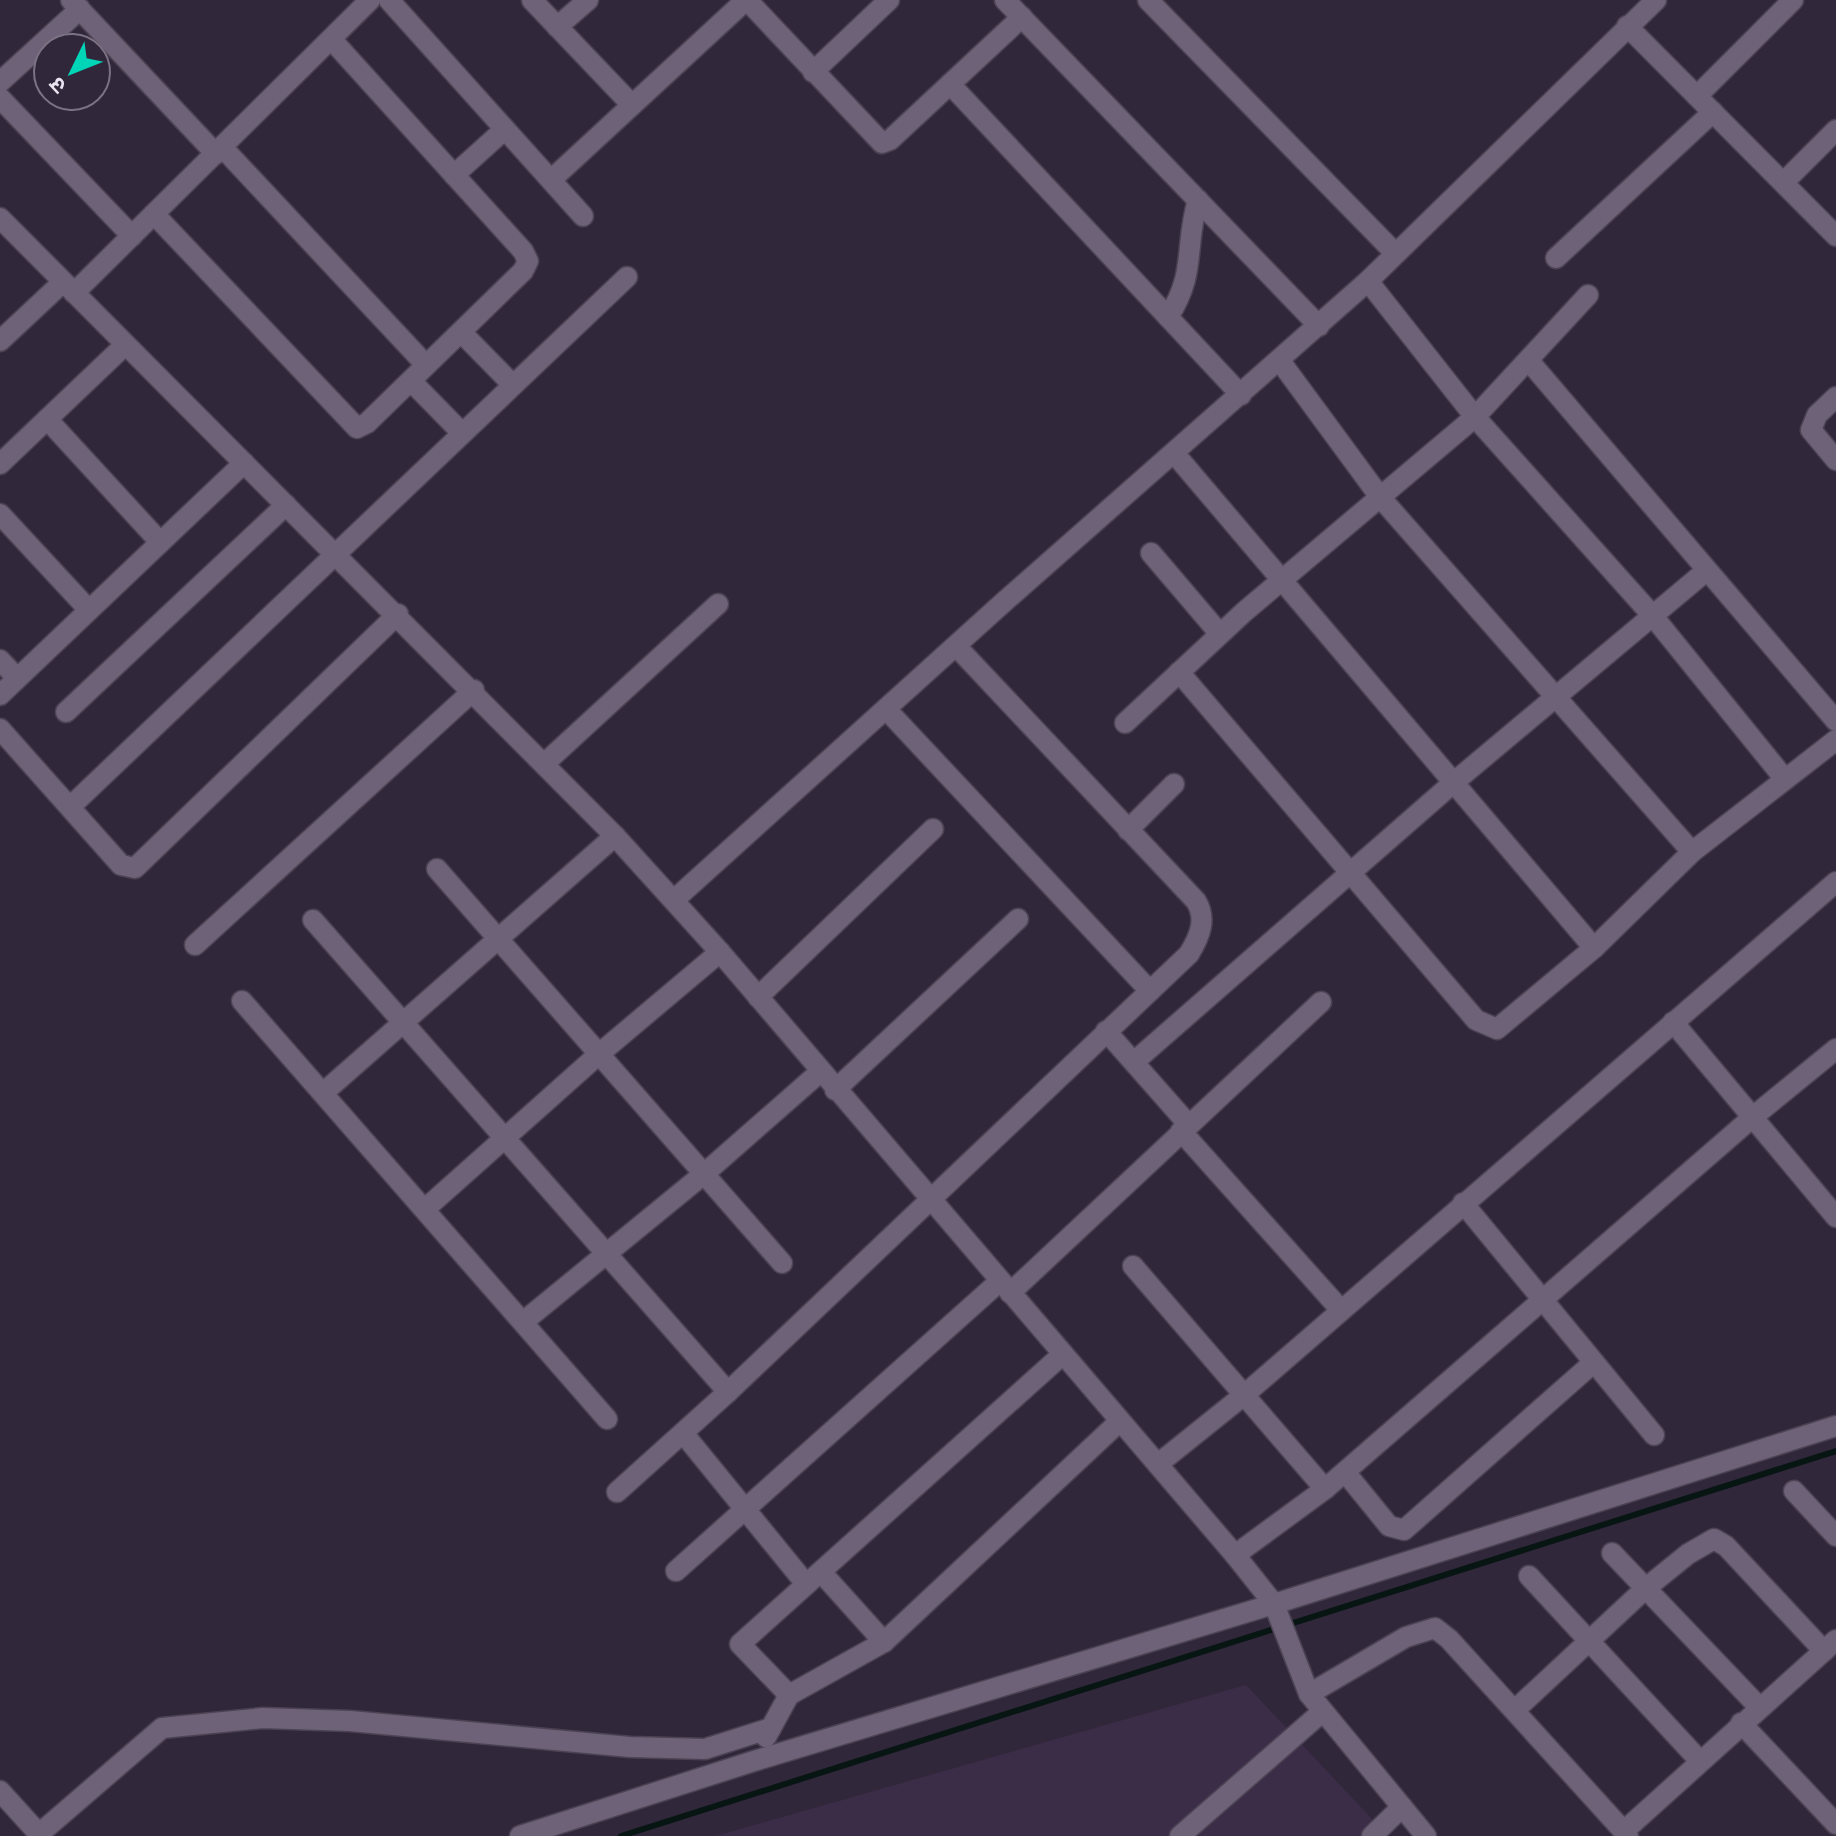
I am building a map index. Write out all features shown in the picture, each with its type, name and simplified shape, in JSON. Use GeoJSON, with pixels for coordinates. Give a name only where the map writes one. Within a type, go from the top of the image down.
{"type":"FeatureCollection","features":[{"type":"Feature","properties":{"kind":"street"},"geometry":{"type":"LineString","coordinates":[[0,341],[132,236],[370,0]]}},
{"type":"Feature","properties":{"kind":"street"},"geometry":{"type":"LineString","coordinates":[[389,0],[583,216]]}},
{"type":"Feature","properties":{"kind":"street"},"geometry":{"type":"LineString","coordinates":[[532,0],[632,105]]}},
{"type":"Feature","properties":{"kind":"street"},"geometry":{"type":"LineString","coordinates":[[557,27],[588,0]]}},
{"type":"Feature","properties":{"kind":"street"},"geometry":{"type":"LineString","coordinates":[[551,180],[747,0],[882,143],[890,140],[1022,17]]}},
{"type":"Feature","properties":{"kind":"street"},"geometry":{"type":"LineString","coordinates":[[813,72],[889,0]]}},
{"type":"Feature","properties":{"kind":"street"},"geometry":{"type":"LineString","coordinates":[[1005,0],[1319,326]]}},
{"type":"Feature","properties":{"kind":"street"},"geometry":{"type":"LineString","coordinates":[[1148,0],[1395,253]]}},
{"type":"Feature","properties":{"kind":"street"},"geometry":{"type":"LineString","coordinates":[[674,900],[1319,326],[1656,0]]}},
{"type":"Feature","properties":{"kind":"street"},"geometry":{"type":"LineString","coordinates":[[1697,96],[1793,0]]}},
{"type":"Feature","properties":{"kind":"street"},"geometry":{"type":"LineString","coordinates":[[0,82],[76,4],[426,365]]}},
{"type":"Feature","properties":{"kind":"street"},"geometry":{"type":"LineString","coordinates":[[1627,26],[1785,181],[1836,236]]}},
{"type":"Feature","properties":{"kind":"street"},"geometry":{"type":"LineString","coordinates":[[154,214],[351,425],[357,428],[367,423],[411,381],[523,271],[528,261],[332,40]]}},
{"type":"Feature","properties":{"kind":"street"},"geometry":{"type":"LineString","coordinates":[[950,84],[1241,395]]}},
{"type":"Feature","properties":{"kind":"street"},"geometry":{"type":"LineString","coordinates":[[0,98],[132,236]]}},
{"type":"Feature","properties":{"kind":"street"},"geometry":{"type":"LineString","coordinates":[[1556,258],[1713,112]]}},
{"type":"Feature","properties":{"kind":"street"},"geometry":{"type":"LineString","coordinates":[[454,175],[504,130]]}},
{"type":"Feature","properties":{"kind":"street"},"geometry":{"type":"LineString","coordinates":[[1785,181],[1836,130]]}},
{"type":"Feature","properties":{"kind":"street"},"geometry":{"type":"LineString","coordinates":[[1168,317],[1182,294],[1190,270],[1189,237],[1198,200]]}},
{"type":"Feature","properties":{"kind":"street"},"geometry":{"type":"LineString","coordinates":[[0,218],[474,690],[615,836],[720,952],[1235,1555],[1276,1608],[1309,1694],[1426,1836]]}},
{"type":"Feature","properties":{"kind":"street"},"geometry":{"type":"LineString","coordinates":[[70,807],[334,552],[627,277]]}},
{"type":"Feature","properties":{"kind":"street"},"geometry":{"type":"LineString","coordinates":[[1368,281],[1475,417],[1652,615],[1784,778]]}},
{"type":"Feature","properties":{"kind":"street"},"geometry":{"type":"LineString","coordinates":[[1125,723],[1220,634],[1475,417],[1588,295]]}},
{"type":"Feature","properties":{"kind":"street"},"geometry":{"type":"LineString","coordinates":[[461,332],[513,385]]}},
{"type":"Feature","properties":{"kind":"street"},"geometry":{"type":"LineString","coordinates":[[0,464],[125,345]]}},
{"type":"Feature","properties":{"kind":"street"},"geometry":{"type":"LineString","coordinates":[[1280,361],[1380,497],[1692,852]]}},
{"type":"Feature","properties":{"kind":"street"},"geometry":{"type":"LineString","coordinates":[[1529,361],[1836,721]]}},
{"type":"Feature","properties":{"kind":"street"},"geometry":{"type":"LineString","coordinates":[[411,381],[461,432]]}},
{"type":"Feature","properties":{"kind":"street"},"geometry":{"type":"LineString","coordinates":[[1836,397],[1817,415],[1811,430],[1836,460]]}},
{"type":"Feature","properties":{"kind":"street"},"geometry":{"type":"LineString","coordinates":[[47,419],[160,542]]}},
{"type":"Feature","properties":{"kind":"street"},"geometry":{"type":"LineString","coordinates":[[1174,453],[1594,948]]}},
{"type":"Feature","properties":{"kind":"street"},"geometry":{"type":"LineString","coordinates":[[0,695],[244,463]]}},
{"type":"Feature","properties":{"kind":"street"},"geometry":{"type":"LineString","coordinates":[[66,712],[286,505]]}},
{"type":"Feature","properties":{"kind":"street"},"geometry":{"type":"LineString","coordinates":[[0,514],[89,610]]}},
{"type":"Feature","properties":{"kind":"street"},"geometry":{"type":"LineString","coordinates":[[1151,553],[1220,634]]}},
{"type":"Feature","properties":{"kind":"street"},"geometry":{"type":"LineString","coordinates":[[1135,1061],[1354,874],[1453,783],[1706,571]]}},
{"type":"Feature","properties":{"kind":"street"},"geometry":{"type":"LineString","coordinates":[[545,763],[718,604]]}},
{"type":"Feature","properties":{"kind":"street"},"geometry":{"type":"LineString","coordinates":[[0,729],[121,865],[135,868],[398,614]]}},
{"type":"Feature","properties":{"kind":"street"},"geometry":{"type":"LineString","coordinates":[[617,1492],[728,1392],[1189,954],[1200,932],[1202,911],[957,647]]}},
{"type":"Feature","properties":{"kind":"street"},"geometry":{"type":"LineString","coordinates":[[0,660],[17,678]]}},
{"type":"Feature","properties":{"kind":"street"},"geometry":{"type":"LineString","coordinates":[[1179,672],[1476,1020],[1497,1029],[1508,1023],[1594,948],[1692,852],[1836,740]]}},
{"type":"Feature","properties":{"kind":"street"},"geometry":{"type":"LineString","coordinates":[[195,945],[474,690]]}},
{"type":"Feature","properties":{"kind":"street"},"geometry":{"type":"LineString","coordinates":[[886,709],[1150,991]]}},
{"type":"Feature","properties":{"kind":"street"},"geometry":{"type":"LineString","coordinates":[[1128,830],[1174,784]]}},
{"type":"Feature","properties":{"kind":"street"},"geometry":{"type":"LineString","coordinates":[[758,997],[933,829]]}},
{"type":"Feature","properties":{"kind":"street"},"geometry":{"type":"LineString","coordinates":[[323,1093],[615,836]]}},
{"type":"Feature","properties":{"kind":"street"},"geometry":{"type":"LineString","coordinates":[[437,869],[782,1263]]}},
{"type":"Feature","properties":{"kind":"street"},"geometry":{"type":"LineString","coordinates":[[1158,1464],[1244,1395],[1836,882]]}},
{"type":"Feature","properties":{"kind":"street"},"geometry":{"type":"LineString","coordinates":[[835,1090],[1018,919]]}},
{"type":"Feature","properties":{"kind":"street"},"geometry":{"type":"LineString","coordinates":[[313,920],[728,1392]]}},
{"type":"Feature","properties":{"kind":"street"},"geometry":{"type":"LineString","coordinates":[[425,1209],[599,1054],[720,952]]}},
{"type":"Feature","properties":{"kind":"street"},"geometry":{"type":"LineString","coordinates":[[242,1001],[607,1419]]}},
{"type":"Feature","properties":{"kind":"street"},"geometry":{"type":"LineString","coordinates":[[676,1571],[1005,1287],[1321,1002]]}},
{"type":"Feature","properties":{"kind":"street"},"geometry":{"type":"LineString","coordinates":[[1673,1022],[1836,1217]]}},
{"type":"Feature","properties":{"kind":"street"},"geometry":{"type":"LineString","coordinates":[[1106,1031],[1135,1061],[1185,1127],[1340,1309]]}},
{"type":"Feature","properties":{"kind":"street"},"geometry":{"type":"LineString","coordinates":[[1235,1555],[1325,1489],[1754,1116],[1834,1055]]}},
{"type":"Feature","properties":{"kind":"street"},"geometry":{"type":"LineString","coordinates":[[523,1322],[705,1173],[820,1072]]}},
{"type":"Feature","properties":{"kind":"street"},"geometry":{"type":"LineString","coordinates":[[1463,1203],[1654,1435]]}},
{"type":"Feature","properties":{"kind":"street"},"geometry":{"type":"LineString","coordinates":[[1133,1266],[1325,1489]]}},
{"type":"Feature","properties":{"kind":"street"},"geometry":{"type":"LineString","coordinates":[[789,1695],[740,1644],[1063,1354]]}},
{"type":"Feature","properties":{"kind":"street"},"geometry":{"type":"LineString","coordinates":[[1345,1472],[1389,1526],[1404,1530],[1593,1363]]}},
{"type":"Feature","properties":{"kind":"street"},"geometry":{"type":"LineString","coordinates":[[754,1761],[789,1695],[884,1642],[1120,1421]]}},
{"type":"Feature","properties":{"kind":"street"},"geometry":{"type":"LineString","coordinates":[[520,1836],[754,1761],[1276,1608],[1836,1426]]}},
{"type":"Feature","properties":{"kind":"street"},"geometry":{"type":"LineString","coordinates":[[683,1433],[745,1510],[884,1642]]}},
{"type":"Feature","properties":{"kind":"street"},"geometry":{"type":"LineString","coordinates":[[1794,1491],[1836,1536]]}},
{"type":"Feature","properties":{"kind":"street"},"geometry":{"type":"LineString","coordinates":[[1309,1694],[1406,1637],[1435,1628],[1515,1710],[1626,1833],[1699,1760],[1830,1645],[1720,1540],[1705,1542],[1646,1588],[1515,1710]]}},
{"type":"Feature","properties":{"kind":"street"},"geometry":{"type":"LineString","coordinates":[[1612,1553],[1759,1707]]}},
{"type":"Feature","properties":{"kind":"street"},"geometry":{"type":"LineString","coordinates":[[1529,1576],[1699,1760]]}},
{"type":"Feature","properties":{"kind":"street"},"geometry":{"type":"LineString","coordinates":[[1180,1836],[1322,1712]]}},
{"type":"Feature","properties":{"kind":"street"},"geometry":{"type":"LineString","coordinates":[[0,1791],[39,1835],[162,1728],[263,1718],[335,1721],[630,1747],[705,1749],[771,1728]]}},
{"type":"Feature","properties":{"kind":"street"},"geometry":{"type":"LineString","coordinates":[[1741,1723],[1836,1824]]}},
{"type":"Feature","properties":{"kind":"street"},"geometry":{"type":"LineString","coordinates":[[1372,1836],[1402,1807]]}},
{"type":"Feature","properties":{"kind":"shaded area"},"geometry":{"type":"Polygon","coordinates":[[[1246,1685],[1388,1836],[716,1836],[1246,1685]]]}},
{"type":"Feature","properties":{"kind":"waterway"},"geometry":{"type":"LineString","coordinates":[[621,1836],[1836,1451]]}}]}
